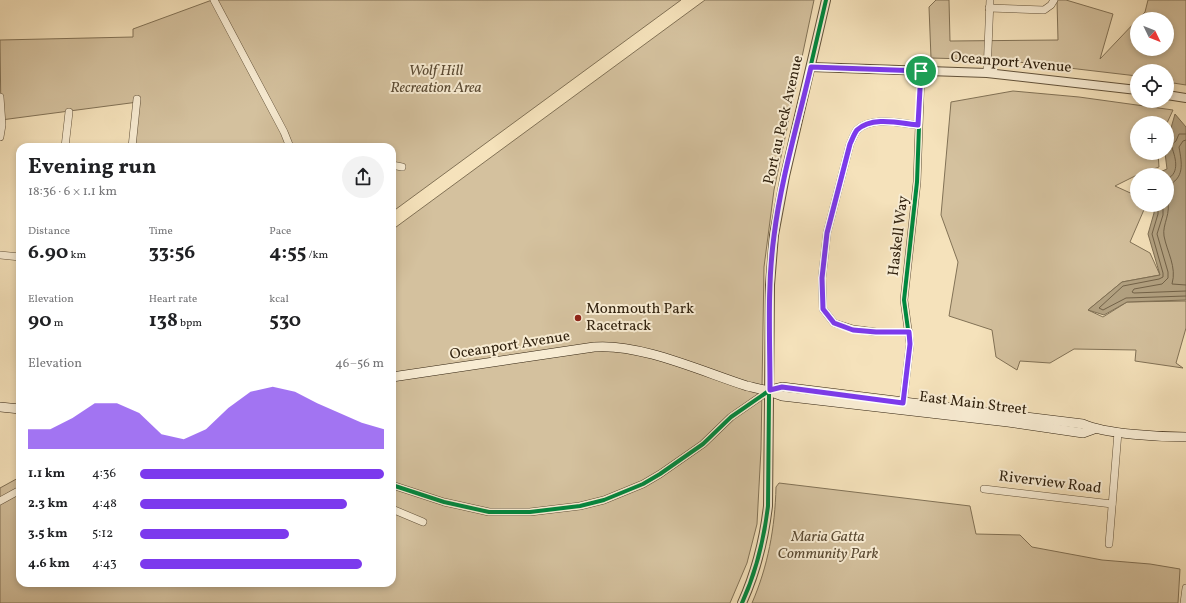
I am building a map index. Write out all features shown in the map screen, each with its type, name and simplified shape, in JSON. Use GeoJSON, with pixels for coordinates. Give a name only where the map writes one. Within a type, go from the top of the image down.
{"type":"FeatureCollection","features":[{"type":"Feature","properties":{"kind":"main road","name":"Oceanport Avenue"},"geometry":{"type":"LineString","coordinates":[[396,377],[594,347],[612,346],[634,350],[748,386],[770,390]]}},
{"type":"Feature","properties":{"kind":"main road","name":"East Main Street"},"geometry":{"type":"LineString","coordinates":[[770,390],[782,387],[1083,424],[1094,429],[1118,432],[1162,437],[1186,437]]}},
{"type":"Feature","properties":{"kind":"main road","name":"East Main Street"},"geometry":{"type":"LineString","coordinates":[[770,390],[782,396],[1008,422],[1083,433],[1094,429]]}},
{"type":"Feature","properties":{"kind":"main road"},"geometry":{"type":"LineString","coordinates":[[0,407],[16,409]]}},
{"type":"Feature","properties":{"kind":"street"},"geometry":{"type":"LineString","coordinates":[[214,0],[288,143]]}},
{"type":"Feature","properties":{"kind":"street","name":"Port au Peck Avenue"},"geometry":{"type":"LineString","coordinates":[[742,603],[758,561],[766,524],[769,489],[770,285],[774,235],[785,176],[826,0]]}},
{"type":"Feature","properties":{"kind":"street"},"geometry":{"type":"LineString","coordinates":[[987,73],[990,0]]}},
{"type":"Feature","properties":{"kind":"street"},"geometry":{"type":"LineString","coordinates":[[990,8],[1044,10],[1051,6],[1054,0]]}},
{"type":"Feature","properties":{"kind":"street","name":"Oceanport Avenue"},"geometry":{"type":"LineString","coordinates":[[811,67],[987,73],[1130,89]]}},
{"type":"Feature","properties":{"kind":"street","name":"Haskell Way"},"geometry":{"type":"LineString","coordinates":[[903,403],[910,344],[904,300],[917,182],[921,71]]}},
{"type":"Feature","properties":{"kind":"street"},"geometry":{"type":"LineString","coordinates":[[1174,96],[1186,98]]}},
{"type":"Feature","properties":{"kind":"street"},"geometry":{"type":"LineString","coordinates":[[0,97],[2,125],[0,137]]}},
{"type":"Feature","properties":{"kind":"street"},"geometry":{"type":"LineString","coordinates":[[132,143],[138,99]]}},
{"type":"Feature","properties":{"kind":"street"},"geometry":{"type":"LineString","coordinates":[[65,143],[69,112]]}},
{"type":"Feature","properties":{"kind":"street"},"geometry":{"type":"LineString","coordinates":[[909,332],[853,330],[834,323],[823,309],[822,278],[827,233],[850,144],[856,131],[868,123],[883,122],[918,125]]}},
{"type":"Feature","properties":{"kind":"street"},"geometry":{"type":"LineString","coordinates":[[396,165],[402,166]]}},
{"type":"Feature","properties":{"kind":"street"},"geometry":{"type":"LineString","coordinates":[[0,255],[16,257]]}},
{"type":"Feature","properties":{"kind":"street"},"geometry":{"type":"LineString","coordinates":[[396,486],[444,502],[489,512],[530,512],[556,510],[604,500],[627,492],[654,477],[692,450],[704,444],[731,417],[770,390]]}},
{"type":"Feature","properties":{"kind":"street"},"geometry":{"type":"LineString","coordinates":[[1109,544],[1118,432]]}},
{"type":"Feature","properties":{"kind":"street","name":"Riverview Road"},"geometry":{"type":"LineString","coordinates":[[984,489],[1112,504]]}},
{"type":"Feature","properties":{"kind":"street"},"geometry":{"type":"LineString","coordinates":[[0,501],[16,492]]}},
{"type":"Feature","properties":{"kind":"street"},"geometry":{"type":"LineString","coordinates":[[396,511],[423,522]]}},
{"type":"Feature","properties":{"kind":"street"},"geometry":{"type":"LineString","coordinates":[[1184,603],[1186,588]]}},
{"type":"Feature","properties":{"kind":"green space","name":"Wolf Hill Recreation Area"},"geometry":{"type":"Polygon","coordinates":[[[212,0],[681,0],[396,209],[396,143],[133,143],[138,102],[1,120],[0,40],[133,37],[133,29],[212,0]]]}},
{"type":"Feature","properties":{"kind":"green space","name":"Monmouth Park Racetrack"},"geometry":{"type":"Polygon","coordinates":[[[705,0],[814,0],[774,190],[764,267],[761,449],[757,524],[747,563],[730,603],[0,603],[0,488],[16,479],[16,587],[396,587],[396,227],[705,0]]]}},
{"type":"Feature","properties":{"kind":"green space"},"geometry":{"type":"Polygon","coordinates":[[[936,0],[949,0],[950,41],[1058,40],[1057,0],[1066,0],[1113,14],[1100,59],[1130,27],[1130,56],[1174,56],[1174,12],[1145,12],[1148,0],[1186,0],[1186,85],[1174,83],[1174,64],[1130,64],[1130,75],[1001,60],[931,58],[929,7],[936,0]]]}},
{"type":"Feature","properties":{"kind":"green space"},"geometry":{"type":"Polygon","coordinates":[[[1013,91],[1079,97],[1130,104],[1130,108],[1159,108],[1173,110],[1170,116],[1130,116],[1130,160],[1158,160],[1159,167],[1130,168],[1130,178],[1115,186],[1130,193],[1130,212],[1143,212],[1130,242],[1150,253],[1160,275],[1122,282],[1088,310],[1103,317],[1127,302],[1186,301],[1186,328],[1176,363],[1183,368],[1135,361],[1136,350],[1074,349],[1050,363],[1020,361],[1017,370],[996,357],[992,330],[949,316],[958,262],[941,215],[951,102],[1013,91]]]}},
{"type":"Feature","properties":{"kind":"green space","name":"Maria Gatta Community Park"},"geometry":{"type":"Polygon","coordinates":[[[779,483],[970,506],[976,534],[1020,535],[1032,547],[1102,560],[1150,564],[1180,569],[1178,603],[752,603],[758,589],[770,546],[776,487],[779,483]]]}},
{"type":"Feature","properties":{"kind":"water"},"geometry":{"type":"Polygon","coordinates":[[[1175,114],[1186,127],[1186,300],[1127,302],[1104,315],[1088,310],[1122,282],[1160,275],[1148,234],[1154,212],[1174,212],[1174,168],[1167,168],[1166,160],[1174,160],[1175,114]]]}},
{"type":"Feature","properties":{"kind":"cycle path"},"geometry":{"type":"LineString","coordinates":[[742,603],[759,556],[768,506],[770,285],[774,235],[785,176],[826,0]]}},
{"type":"Feature","properties":{"kind":"cycle path"},"geometry":{"type":"LineString","coordinates":[[903,403],[910,344],[904,300],[917,182],[921,71]]}},
{"type":"Feature","properties":{"kind":"cycle path"},"geometry":{"type":"LineString","coordinates":[[396,486],[444,502],[489,512],[530,512],[580,506],[604,500],[643,484],[660,474],[703,444],[731,417],[770,390]]}},
{"type":"Feature","properties":{"kind":"place","name":"Monmouth Park Racetrack"},"geometry":{"type":"Point","coordinates":[578,318]}},
{"type":"Feature","properties":{"kind":"route"},"geometry":{"type":"LineString","coordinates":[[811,67],[921,71],[918,125],[883,122],[868,123],[856,131],[850,144],[827,233],[822,278],[823,309],[834,323],[853,330],[909,332],[909,357],[903,403],[782,387],[770,390],[770,285],[774,235],[785,176],[811,67]]}}]}
